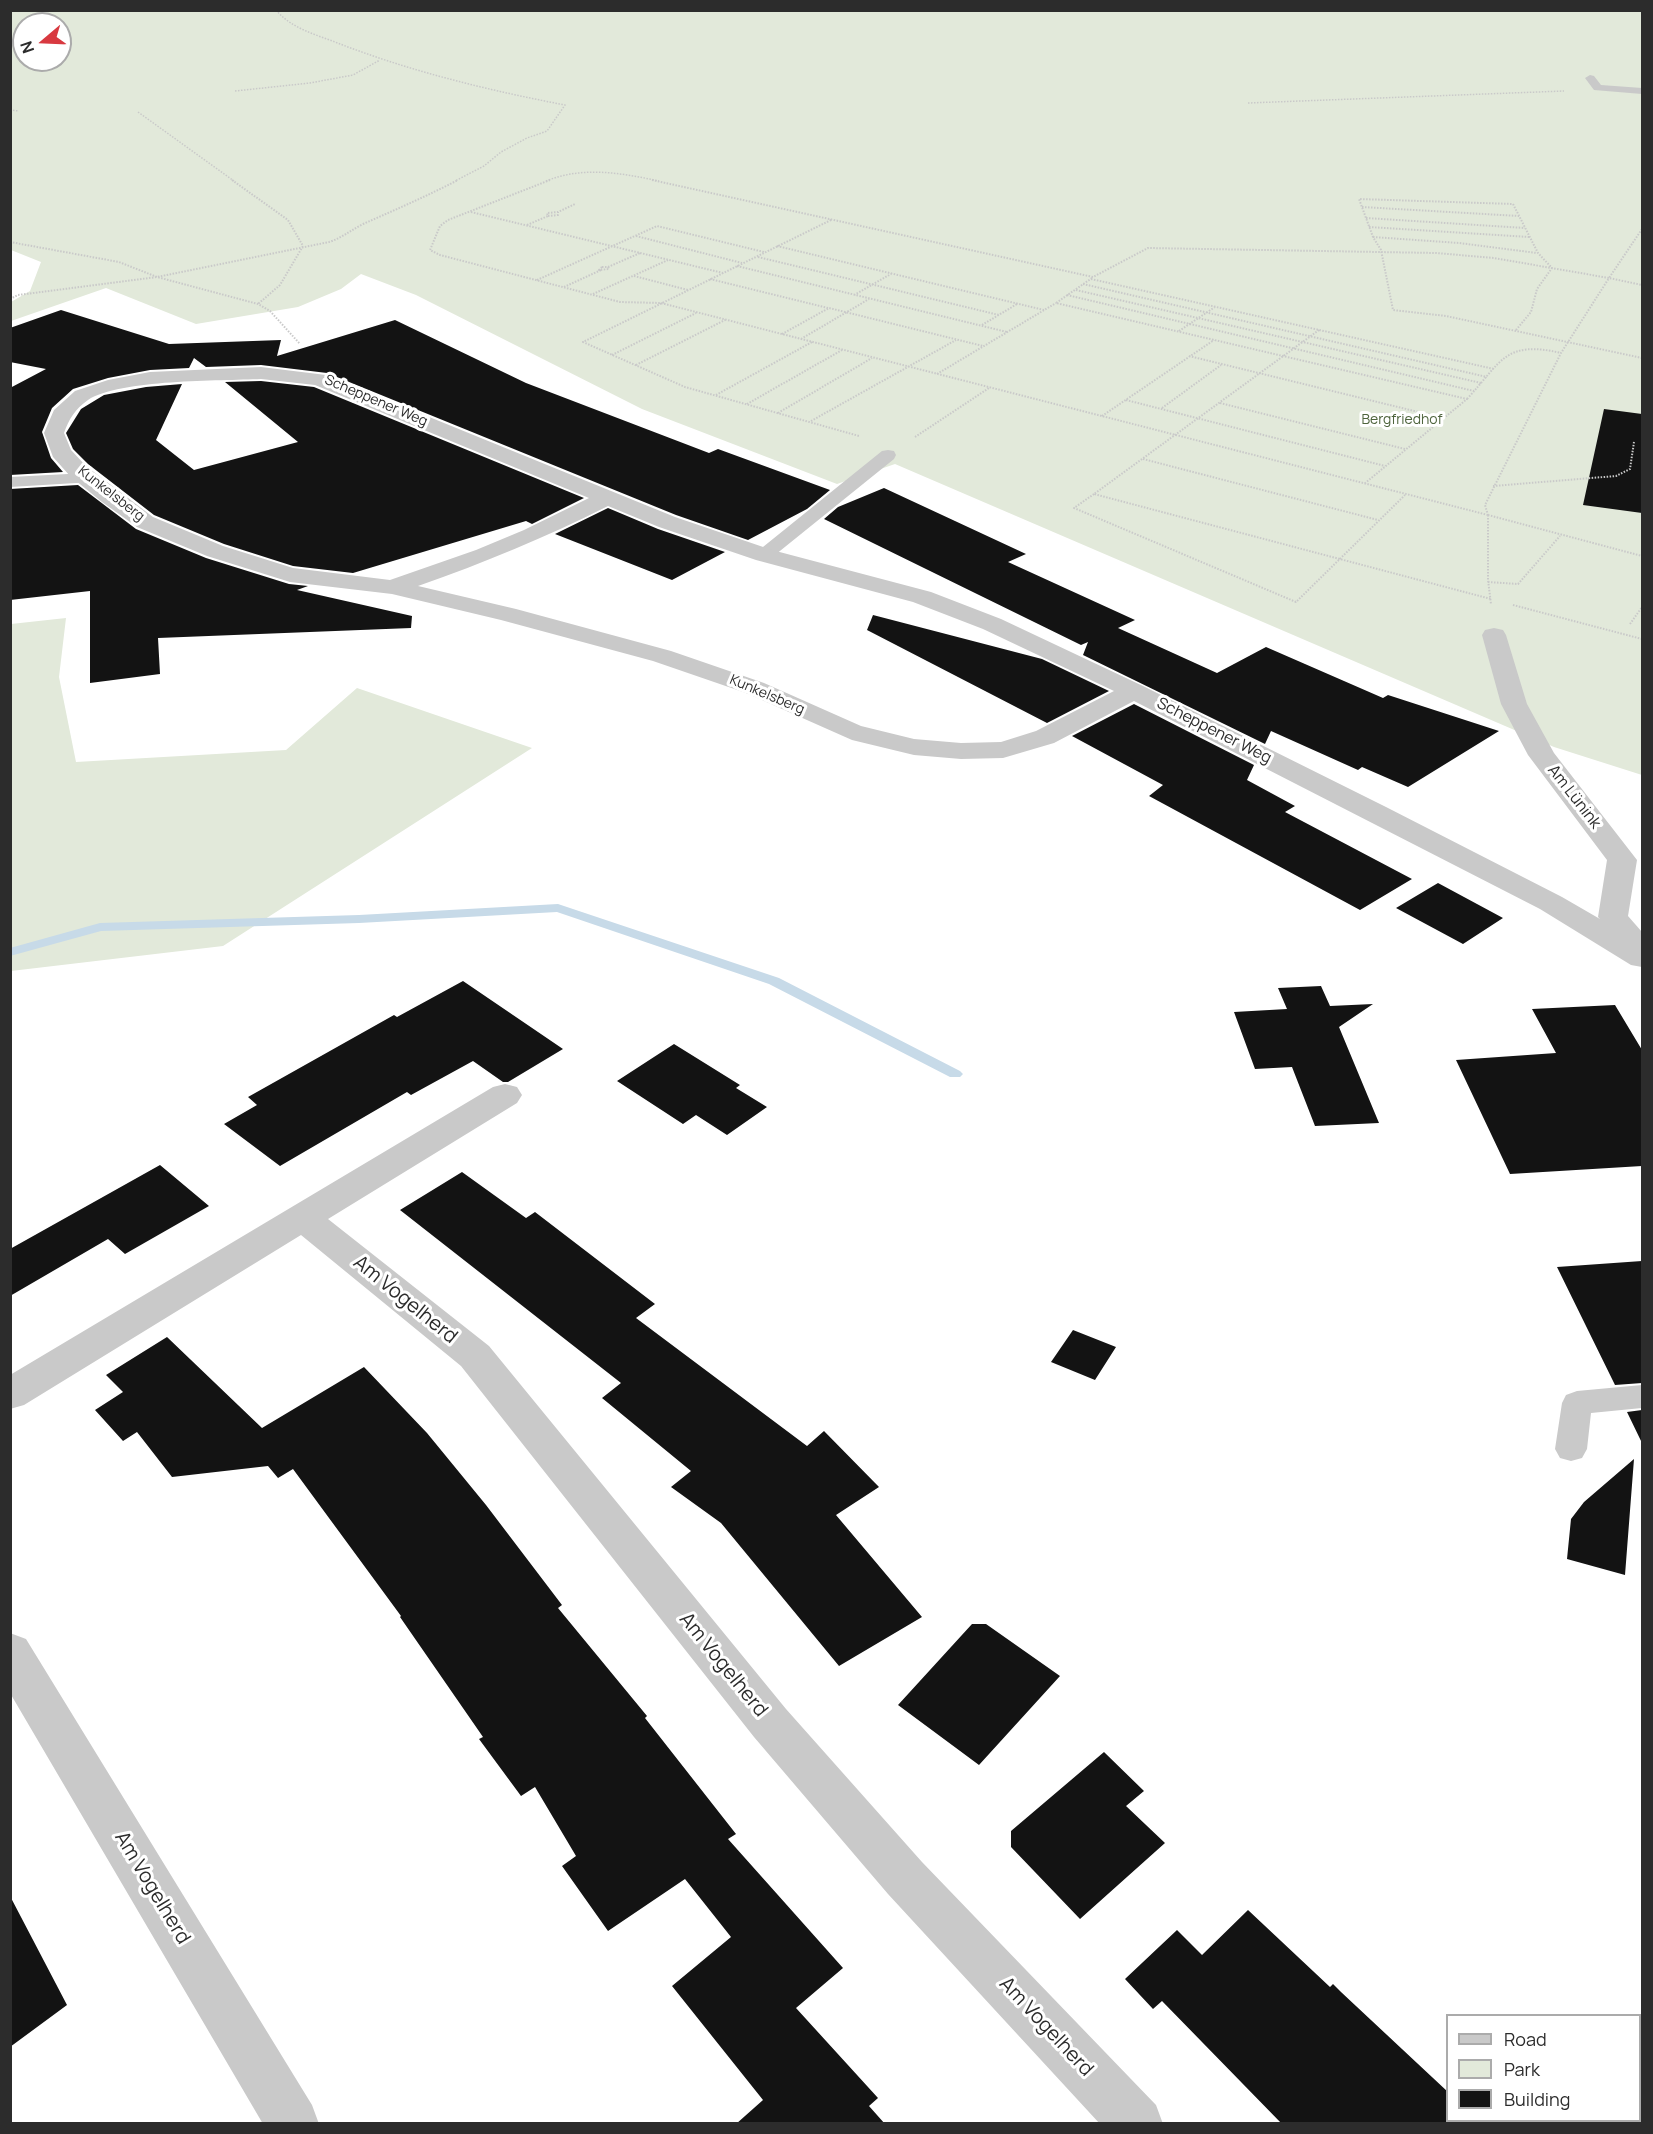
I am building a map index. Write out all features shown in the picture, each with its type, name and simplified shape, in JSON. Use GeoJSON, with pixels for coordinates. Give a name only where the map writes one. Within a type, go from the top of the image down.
{"type":"FeatureCollection","features":[{"type":"Feature","properties":{"kind":"street","name":"Kunkelsberg"},"geometry":{"type":"LineString","coordinates":[[319,379],[261,372],[150,378],[115,384],[82,395],[62,414],[54,433],[61,452],[87,478],[145,522],[214,551],[290,575],[392,586],[662,656],[755,688],[852,732],[914,747],[961,751],[1003,750],[1045,737],[1134,691]]}},
{"type":"Feature","properties":{"kind":"street","name":"Scheppener Weg"},"geometry":{"type":"LineString","coordinates":[[319,379],[667,522],[764,555],[922,597],[992,624],[1134,691],[1551,903],[1642,958]]}},
{"type":"Feature","properties":{"kind":"street","name":"Kunkelsberg"},"geometry":{"type":"LineString","coordinates":[[392,586],[484,555],[608,497]]}},
{"type":"Feature","properties":{"kind":"street","name":"Am Lünink"},"geometry":{"type":"LineString","coordinates":[[1494,635],[1514,704],[1542,755],[1622,860],[1613,917],[1642,951]]}},
{"type":"Feature","properties":{"kind":"street"},"geometry":{"type":"LineString","coordinates":[[10,1394],[505,1095]]}},
{"type":"Feature","properties":{"kind":"street","name":"Am Vogelherd"},"geometry":{"type":"LineString","coordinates":[[302,1217],[475,1356],[777,1732],[905,1878],[1137,2124]]}},
{"type":"Feature","properties":{"kind":"street","name":"Am Vogelherd"},"geometry":{"type":"LineString","coordinates":[[10,1652],[293,2124]]}},
{"type":"Feature","properties":{"kind":"lane"},"geometry":{"type":"LineString","coordinates":[[1590,78],[1598,88],[1642,91]]}},
{"type":"Feature","properties":{"kind":"lane"},"geometry":{"type":"LineString","coordinates":[[764,555],[888,456]]}},
{"type":"Feature","properties":{"kind":"lane"},"geometry":{"type":"LineString","coordinates":[[10,482],[87,478]]}},
{"type":"Feature","properties":{"kind":"lane"},"geometry":{"type":"LineString","coordinates":[[1571,1449],[1577,1403],[1642,1397]]}},
{"type":"Feature","properties":{"kind":"path"},"geometry":{"type":"LineString","coordinates":[[10,299],[18,295],[157,278],[344,237],[359,226],[415,202],[484,166],[501,152],[527,138],[547,131],[565,105],[514,95],[381,60],[301,29],[284,20],[276,10]]}},
{"type":"Feature","properties":{"kind":"path"},"geometry":{"type":"LineString","coordinates":[[235,91],[310,83],[353,75],[381,60]]}},
{"type":"Feature","properties":{"kind":"path"},"geometry":{"type":"LineString","coordinates":[[1248,103],[1598,88]]}},
{"type":"Feature","properties":{"kind":"path"},"geometry":{"type":"LineString","coordinates":[[10,110],[19,111]]}},
{"type":"Feature","properties":{"kind":"path"},"geometry":{"type":"LineString","coordinates":[[138,112],[288,220],[303,246]]}},
{"type":"Feature","properties":{"kind":"path"},"geometry":{"type":"LineString","coordinates":[[1494,369],[618,172],[601,171],[556,177],[470,212],[440,226],[430,250],[440,255],[620,302],[661,303],[697,312],[1642,556]]}},
{"type":"Feature","properties":{"kind":"path"},"geometry":{"type":"LineString","coordinates":[[1552,268],[1538,253],[1513,204],[1359,199],[1373,237],[1382,250],[1394,310],[1446,316],[1642,358]]}},
{"type":"Feature","properties":{"kind":"path"},"geometry":{"type":"LineString","coordinates":[[526,225],[548,216],[558,215],[558,212],[575,204]]}},
{"type":"Feature","properties":{"kind":"path"},"geometry":{"type":"LineString","coordinates":[[1362,207],[1519,216]]}},
{"type":"Feature","properties":{"kind":"path"},"geometry":{"type":"LineString","coordinates":[[470,212],[723,273]]}},
{"type":"Feature","properties":{"kind":"path"},"geometry":{"type":"LineString","coordinates":[[1366,218],[1525,228]]}},
{"type":"Feature","properties":{"kind":"path"},"geometry":{"type":"LineString","coordinates":[[832,219],[583,342],[684,387],[860,436]]}},
{"type":"Feature","properties":{"kind":"path"},"geometry":{"type":"LineString","coordinates":[[536,280],[657,226],[764,252]]}},
{"type":"Feature","properties":{"kind":"path"},"geometry":{"type":"LineString","coordinates":[[1370,227],[1530,237]]}},
{"type":"Feature","properties":{"kind":"path"},"geometry":{"type":"LineString","coordinates":[[1494,635],[1488,582],[1491,530],[1485,505],[1561,353],[1609,278],[1641,234],[1642,229]]}},
{"type":"Feature","properties":{"kind":"path"},"geometry":{"type":"LineString","coordinates":[[635,236],[743,263]]}},
{"type":"Feature","properties":{"kind":"path"},"geometry":{"type":"LineString","coordinates":[[1373,237],[1459,243],[1538,253]]}},
{"type":"Feature","properties":{"kind":"path","name":"Scheppener Weg"},"geometry":{"type":"LineString","coordinates":[[10,242],[119,262],[157,278],[258,304],[270,311],[316,361],[321,369],[319,379]]}},
{"type":"Feature","properties":{"kind":"path"},"geometry":{"type":"LineString","coordinates":[[258,304],[275,293],[287,277],[303,246]]}},
{"type":"Feature","properties":{"kind":"path"},"geometry":{"type":"LineString","coordinates":[[777,246],[1044,310]]}},
{"type":"Feature","properties":{"kind":"path"},"geometry":{"type":"LineString","coordinates":[[936,374],[1056,303],[1092,278],[1148,248],[1382,250],[1494,258],[1642,285]]}},
{"type":"Feature","properties":{"kind":"path"},"geometry":{"type":"LineString","coordinates":[[564,288],[601,270],[599,268],[608,267],[640,253]]}},
{"type":"Feature","properties":{"kind":"path"},"geometry":{"type":"LineString","coordinates":[[756,256],[999,315]]}},
{"type":"Feature","properties":{"kind":"path"},"geometry":{"type":"LineString","coordinates":[[592,295],[669,260]]}},
{"type":"Feature","properties":{"kind":"path"},"geometry":{"type":"LineString","coordinates":[[737,266],[1007,332]]}},
{"type":"Feature","properties":{"kind":"path"},"geometry":{"type":"LineString","coordinates":[[1516,330],[1532,312],[1537,289],[1552,268]]}},
{"type":"Feature","properties":{"kind":"path"},"geometry":{"type":"LineString","coordinates":[[854,295],[892,274]]}},
{"type":"Feature","properties":{"kind":"path"},"geometry":{"type":"LineString","coordinates":[[633,276],[688,290]]}},
{"type":"Feature","properties":{"kind":"path"},"geometry":{"type":"LineString","coordinates":[[710,279],[982,346]]}},
{"type":"Feature","properties":{"kind":"path"},"geometry":{"type":"LineString","coordinates":[[1083,284],[1487,377]]}},
{"type":"Feature","properties":{"kind":"path"},"geometry":{"type":"LineString","coordinates":[[1075,290],[1481,383]]}},
{"type":"Feature","properties":{"kind":"path"},"geometry":{"type":"LineString","coordinates":[[1067,296],[1474,391]]}},
{"type":"Feature","properties":{"kind":"path"},"geometry":{"type":"LineString","coordinates":[[801,339],[870,298]]}},
{"type":"Feature","properties":{"kind":"path"},"geometry":{"type":"LineString","coordinates":[[982,326],[1017,303]]}},
{"type":"Feature","properties":{"kind":"path"},"geometry":{"type":"LineString","coordinates":[[1056,303],[1467,399]]}},
{"type":"Feature","properties":{"kind":"path"},"geometry":{"type":"LineString","coordinates":[[1179,331],[1216,306]]}},
{"type":"Feature","properties":{"kind":"path"},"geometry":{"type":"LineString","coordinates":[[781,334],[829,308]]}},
{"type":"Feature","properties":{"kind":"path"},"geometry":{"type":"LineString","coordinates":[[612,355],[697,312]]}},
{"type":"Feature","properties":{"kind":"path"},"geometry":{"type":"LineString","coordinates":[[636,365],[726,320]]}},
{"type":"Feature","properties":{"kind":"path"},"geometry":{"type":"LineString","coordinates":[[1319,330],[1074,508],[1296,603],[1406,494]]}},
{"type":"Feature","properties":{"kind":"path"},"geometry":{"type":"LineString","coordinates":[[1102,417],[1214,339]]}},
{"type":"Feature","properties":{"kind":"path"},"geometry":{"type":"LineString","coordinates":[[811,422],[906,366],[914,364],[956,340]]}},
{"type":"Feature","properties":{"kind":"path"},"geometry":{"type":"LineString","coordinates":[[715,395],[813,342]]}},
{"type":"Feature","properties":{"kind":"path"},"geometry":{"type":"LineString","coordinates":[[1364,484],[1467,399],[1509,353],[1517,349],[1541,349],[1561,353]]}},
{"type":"Feature","properties":{"kind":"path"},"geometry":{"type":"LineString","coordinates":[[746,404],[843,350]]}},
{"type":"Feature","properties":{"kind":"path"},"geometry":{"type":"LineString","coordinates":[[1189,356],[1444,418]]}},
{"type":"Feature","properties":{"kind":"path"},"geometry":{"type":"LineString","coordinates":[[778,413],[873,358]]}},
{"type":"Feature","properties":{"kind":"path"},"geometry":{"type":"LineString","coordinates":[[1161,409],[1222,364]]}},
{"type":"Feature","properties":{"kind":"path"},"geometry":{"type":"LineString","coordinates":[[888,456],[989,388]]}},
{"type":"Feature","properties":{"kind":"path"},"geometry":{"type":"LineString","coordinates":[[1126,400],[1385,466]]}},
{"type":"Feature","properties":{"kind":"path"},"geometry":{"type":"LineString","coordinates":[[1220,403],[1405,450]]}},
{"type":"Feature","properties":{"kind":"path"},"geometry":{"type":"LineString","coordinates":[[1493,486],[1616,476],[1630,469],[1634,442]]}},
{"type":"Feature","properties":{"kind":"path"},"geometry":{"type":"LineString","coordinates":[[1143,459],[1379,520]]}},
{"type":"Feature","properties":{"kind":"path"},"geometry":{"type":"LineString","coordinates":[[1094,494],[1501,602]]}},
{"type":"Feature","properties":{"kind":"path"},"geometry":{"type":"LineString","coordinates":[[1488,582],[1518,584],[1560,536]]}},
{"type":"Feature","properties":{"kind":"path"},"geometry":{"type":"LineString","coordinates":[[1512,604],[1642,639]]}},
{"type":"Feature","properties":{"kind":"path"},"geometry":{"type":"LineString","coordinates":[[1630,624],[1642,606]]}},
{"type":"Feature","properties":{"kind":"green space","name":"Bergfriedhof"},"geometry":{"type":"Polygon","coordinates":[[[10,11],[1642,11],[1642,775],[1554,747],[895,464],[837,484],[642,409],[416,295],[361,274],[341,289],[298,307],[196,324],[106,288],[11,321],[11,302],[30,291],[41,262],[11,250],[10,11]]]}},
{"type":"Feature","properties":{"kind":"green space"},"geometry":{"type":"Polygon","coordinates":[[[66,618],[59,677],[76,762],[286,750],[357,688],[532,748],[223,946],[11,971],[11,624],[66,618]]]}},
{"type":"Feature","properties":{"kind":"building"},"geometry":{"type":"Polygon","coordinates":[[[61,310],[169,344],[281,340],[277,356],[395,320],[526,383],[709,453],[718,449],[830,490],[807,509],[748,540],[676,515],[327,373],[261,365],[206,367],[194,358],[189,368],[150,370],[108,378],[73,389],[52,408],[42,432],[51,458],[63,472],[10,475],[10,388],[46,369],[10,362],[10,328],[61,310]]]}},
{"type":"Feature","properties":{"kind":"building"},"geometry":{"type":"Polygon","coordinates":[[[261,381],[314,387],[584,498],[532,524],[526,521],[353,573],[293,566],[224,544],[154,515],[88,464],[73,449],[66,433],[81,409],[104,395],[146,387],[182,384],[156,440],[194,470],[298,442],[225,382],[261,381]]]}},
{"type":"Feature","properties":{"kind":"building"},"geometry":{"type":"Polygon","coordinates":[[[1604,409],[1642,414],[1642,513],[1583,505],[1604,409]]]}},
{"type":"Feature","properties":{"kind":"building"},"geometry":{"type":"Polygon","coordinates":[[[78,485],[136,529],[206,558],[289,584],[308,586],[297,590],[412,616],[411,628],[158,638],[160,674],[90,683],[90,591],[10,600],[10,489],[78,485]]]}},
{"type":"Feature","properties":{"kind":"building"},"geometry":{"type":"Polygon","coordinates":[[[884,488],[1026,554],[1008,562],[1135,620],[1118,628],[1217,673],[1266,647],[1383,698],[1388,695],[1499,731],[1408,787],[1362,767],[1358,770],[1271,731],[1265,744],[1083,655],[1088,642],[1081,645],[824,519],[838,507],[884,488]]]}},
{"type":"Feature","properties":{"kind":"building"},"geometry":{"type":"Polygon","coordinates":[[[608,508],[658,529],[725,552],[672,580],[555,534],[608,508]]]}},
{"type":"Feature","properties":{"kind":"building"},"geometry":{"type":"Polygon","coordinates":[[[873,615],[1042,659],[1109,691],[1047,723],[867,630],[873,615]]]}},
{"type":"Feature","properties":{"kind":"building"},"geometry":{"type":"Polygon","coordinates":[[[1134,704],[1254,765],[1247,780],[1295,806],[1285,812],[1412,879],[1360,910],[1149,796],[1163,785],[1072,736],[1134,704]]]}},
{"type":"Feature","properties":{"kind":"building"},"geometry":{"type":"Polygon","coordinates":[[[1438,883],[1503,918],[1463,944],[1396,908],[1438,883]]]}},
{"type":"Feature","properties":{"kind":"building"},"geometry":{"type":"Polygon","coordinates":[[[463,981],[563,1049],[508,1082],[503,1082],[473,1061],[411,1095],[407,1092],[280,1166],[224,1124],[257,1105],[248,1097],[394,1015],[397,1017],[463,981]]]}},
{"type":"Feature","properties":{"kind":"building"},"geometry":{"type":"Polygon","coordinates":[[[1321,986],[1330,1006],[1373,1004],[1339,1027],[1379,1123],[1315,1126],[1292,1067],[1255,1069],[1234,1012],[1287,1009],[1278,988],[1321,986]]]}},
{"type":"Feature","properties":{"kind":"building"},"geometry":{"type":"Polygon","coordinates":[[[1615,1005],[1642,1050],[1642,1166],[1510,1174],[1456,1060],[1556,1053],[1532,1009],[1615,1005]]]}},
{"type":"Feature","properties":{"kind":"building"},"geometry":{"type":"Polygon","coordinates":[[[674,1044],[740,1085],[736,1088],[767,1107],[727,1135],[696,1115],[683,1124],[617,1081],[674,1044]]]}},
{"type":"Feature","properties":{"kind":"building"},"geometry":{"type":"Polygon","coordinates":[[[160,1165],[209,1206],[125,1254],[108,1239],[10,1296],[10,1249],[160,1165]]]}},
{"type":"Feature","properties":{"kind":"building"},"geometry":{"type":"Polygon","coordinates":[[[462,1172],[526,1218],[535,1212],[655,1304],[636,1318],[807,1446],[824,1431],[879,1487],[836,1515],[922,1617],[839,1666],[721,1523],[671,1487],[691,1471],[602,1398],[621,1383],[400,1210],[462,1172]]]}},
{"type":"Feature","properties":{"kind":"building"},"geometry":{"type":"Polygon","coordinates":[[[1642,1261],[1642,1383],[1615,1385],[1557,1267],[1642,1261]]]}},
{"type":"Feature","properties":{"kind":"building"},"geometry":{"type":"Polygon","coordinates":[[[1073,1330],[1116,1347],[1095,1380],[1051,1362],[1073,1330]]]}},
{"type":"Feature","properties":{"kind":"building"},"geometry":{"type":"Polygon","coordinates":[[[167,1337],[262,1428],[364,1367],[427,1433],[486,1505],[562,1605],[558,1608],[647,1716],[645,1718],[736,1834],[728,1839],[843,1968],[796,2008],[878,2098],[869,2106],[885,2124],[736,2124],[763,2100],[672,1986],[731,1937],[685,1879],[608,1931],[562,1866],[576,1856],[535,1787],[521,1796],[479,1739],[483,1737],[401,1616],[293,1469],[278,1478],[268,1466],[172,1477],[137,1432],[123,1441],[95,1410],[123,1392],[106,1375],[167,1337]]]}},
{"type":"Feature","properties":{"kind":"building"},"geometry":{"type":"Polygon","coordinates":[[[1642,1410],[1642,1443],[1627,1412],[1642,1410]]]}},
{"type":"Feature","properties":{"kind":"building"},"geometry":{"type":"Polygon","coordinates":[[[1634,1459],[1625,1575],[1567,1559],[1571,1519],[1584,1502],[1634,1459]]]}},
{"type":"Feature","properties":{"kind":"building"},"geometry":{"type":"Polygon","coordinates":[[[972,1624],[986,1624],[1060,1676],[979,1765],[898,1705],[972,1624]]]}},
{"type":"Feature","properties":{"kind":"building"},"geometry":{"type":"Polygon","coordinates":[[[1104,1752],[1144,1791],[1126,1806],[1165,1843],[1080,1919],[1011,1847],[1011,1831],[1104,1752]]]}},
{"type":"Feature","properties":{"kind":"building"},"geometry":{"type":"Polygon","coordinates":[[[10,1896],[67,2005],[10,2047],[10,1896]]]}},
{"type":"Feature","properties":{"kind":"building"},"geometry":{"type":"Polygon","coordinates":[[[1248,1910],[1330,1987],[1333,1984],[1446,2090],[1446,2122],[1448,2124],[1282,2124],[1162,2001],[1153,2009],[1125,1979],[1177,1930],[1202,1955],[1248,1910]]]}},
{"type":"Feature","properties":{"kind":"waterway"},"geometry":{"type":"LineString","coordinates":[[10,952],[100,927],[359,919],[558,908],[774,981],[955,1074]]}}]}
